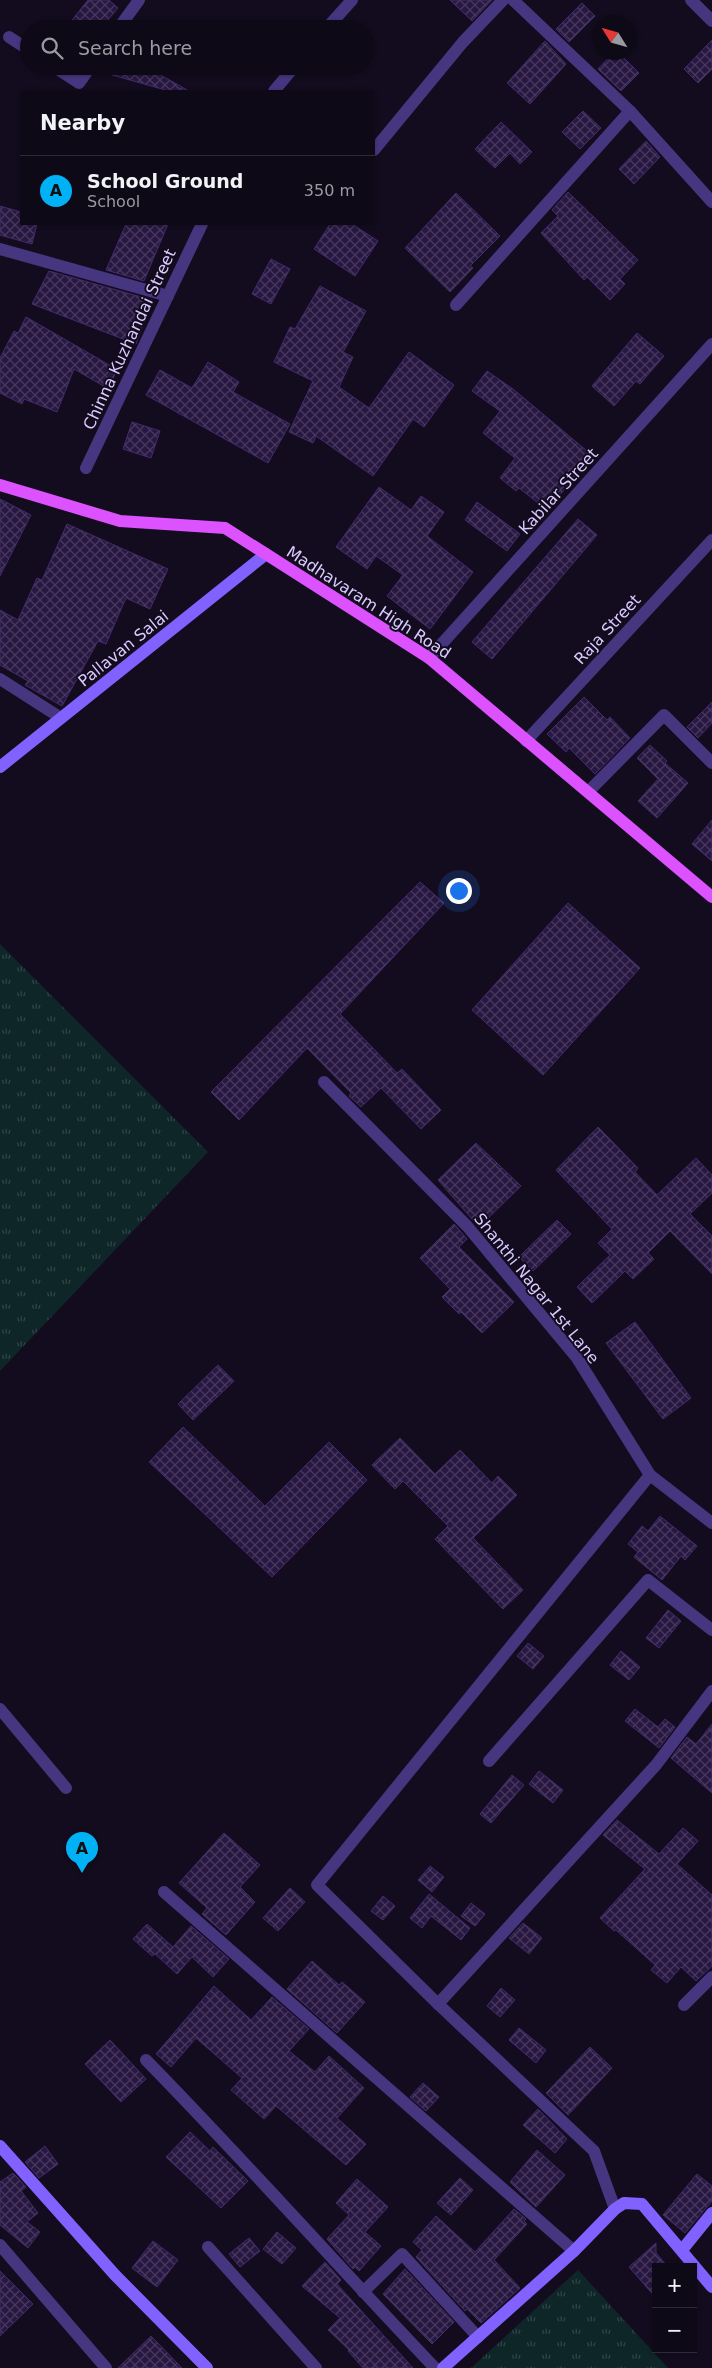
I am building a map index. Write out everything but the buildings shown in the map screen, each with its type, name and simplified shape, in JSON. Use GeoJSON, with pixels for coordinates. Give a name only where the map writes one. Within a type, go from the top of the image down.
{"type":"FeatureCollection","features":[{"type":"Feature","properties":{"kind":"main road","name":"Madhavaram High Road"},"geometry":{"type":"LineString","coordinates":[[0,485],[120,521],[225,528],[429,658],[712,897]]}},
{"type":"Feature","properties":{"kind":"street"},"geometry":{"type":"LineString","coordinates":[[125,20],[139,0]]}},
{"type":"Feature","properties":{"kind":"street"},"geometry":{"type":"LineString","coordinates":[[334,20],[352,0]]}},
{"type":"Feature","properties":{"kind":"street"},"geometry":{"type":"LineString","coordinates":[[375,149],[463,42],[503,0]]}},
{"type":"Feature","properties":{"kind":"street"},"geometry":{"type":"LineString","coordinates":[[513,0],[630,111],[712,202]]}},
{"type":"Feature","properties":{"kind":"street"},"geometry":{"type":"LineString","coordinates":[[691,0],[711,19]]}},
{"type":"Feature","properties":{"kind":"street"},"geometry":{"type":"LineString","coordinates":[[9,37],[20,44]]}},
{"type":"Feature","properties":{"kind":"street"},"geometry":{"type":"LineString","coordinates":[[67,75],[79,83],[85,75]]}},
{"type":"Feature","properties":{"kind":"street"},"geometry":{"type":"LineString","coordinates":[[275,90],[287,75]]}},
{"type":"Feature","properties":{"kind":"street"},"geometry":{"type":"LineString","coordinates":[[456,305],[630,111]]}},
{"type":"Feature","properties":{"kind":"street","name":"Chinna Kuzhandai Street"},"geometry":{"type":"LineString","coordinates":[[86,468],[202,225]]}},
{"type":"Feature","properties":{"kind":"street"},"geometry":{"type":"LineString","coordinates":[[0,249],[168,296]]}},
{"type":"Feature","properties":{"kind":"street","name":"Kabilar Street"},"geometry":{"type":"LineString","coordinates":[[429,658],[712,344]]}},
{"type":"Feature","properties":{"kind":"street","name":"Raja Street"},"geometry":{"type":"LineString","coordinates":[[526,741],[712,540]]}},
{"type":"Feature","properties":{"kind":"street","name":"Pallavan Salai"},"geometry":{"type":"LineString","coordinates":[[0,767],[266,554]]}},
{"type":"Feature","properties":{"kind":"street"},"geometry":{"type":"LineString","coordinates":[[0,679],[61,718]]}},
{"type":"Feature","properties":{"kind":"street"},"geometry":{"type":"LineString","coordinates":[[588,792],[664,715],[712,763]]}},
{"type":"Feature","properties":{"kind":"street","name":"Shanthi Nagar 1st Lane"},"geometry":{"type":"LineString","coordinates":[[324,1082],[466,1226],[577,1358],[650,1475],[712,1523]]}},
{"type":"Feature","properties":{"kind":"street"},"geometry":{"type":"LineString","coordinates":[[615,2209],[594,2151],[438,2004],[317,1885],[650,1475]]}},
{"type":"Feature","properties":{"kind":"street"},"geometry":{"type":"LineString","coordinates":[[489,1762],[648,1580],[712,1630]]}},
{"type":"Feature","properties":{"kind":"street"},"geometry":{"type":"LineString","coordinates":[[438,2004],[656,1765],[712,1691]]}},
{"type":"Feature","properties":{"kind":"street"},"geometry":{"type":"LineString","coordinates":[[0,1709],[66,1788]]}},
{"type":"Feature","properties":{"kind":"street"},"geometry":{"type":"LineString","coordinates":[[164,1892],[574,2251]]}},
{"type":"Feature","properties":{"kind":"street"},"geometry":{"type":"LineString","coordinates":[[684,2006],[712,1977]]}},
{"type":"Feature","properties":{"kind":"street"},"geometry":{"type":"LineString","coordinates":[[146,2060],[229,2145],[435,2368]]}},
{"type":"Feature","properties":{"kind":"street"},"geometry":{"type":"LineString","coordinates":[[0,2146],[115,2275],[207,2368]]}},
{"type":"Feature","properties":{"kind":"street"},"geometry":{"type":"LineString","coordinates":[[443,2368],[574,2251],[615,2209],[624,2203],[642,2204],[712,2287]]}},
{"type":"Feature","properties":{"kind":"street"},"geometry":{"type":"LineString","coordinates":[[682,2250],[712,2213]]}},
{"type":"Feature","properties":{"kind":"street"},"geometry":{"type":"LineString","coordinates":[[0,2244],[106,2368]]}},
{"type":"Feature","properties":{"kind":"street"},"geometry":{"type":"LineString","coordinates":[[208,2247],[316,2368]]}},
{"type":"Feature","properties":{"kind":"street"},"geometry":{"type":"LineString","coordinates":[[363,2292],[402,2254],[478,2337]]}},
{"type":"Feature","properties":{"kind":"green space"},"geometry":{"type":"Polygon","coordinates":[[[0,944],[208,1152],[0,1371],[0,944]]]}},
{"type":"Feature","properties":{"kind":"green space"},"geometry":{"type":"Polygon","coordinates":[[[578,2270],[652,2351],[652,2353],[654,2353],[668,2368],[471,2368],[578,2270]]]}},
{"type":"Feature","properties":{"kind":"place","name":"School Ground"},"geometry":{"type":"Point","coordinates":[82,1873]}}]}
